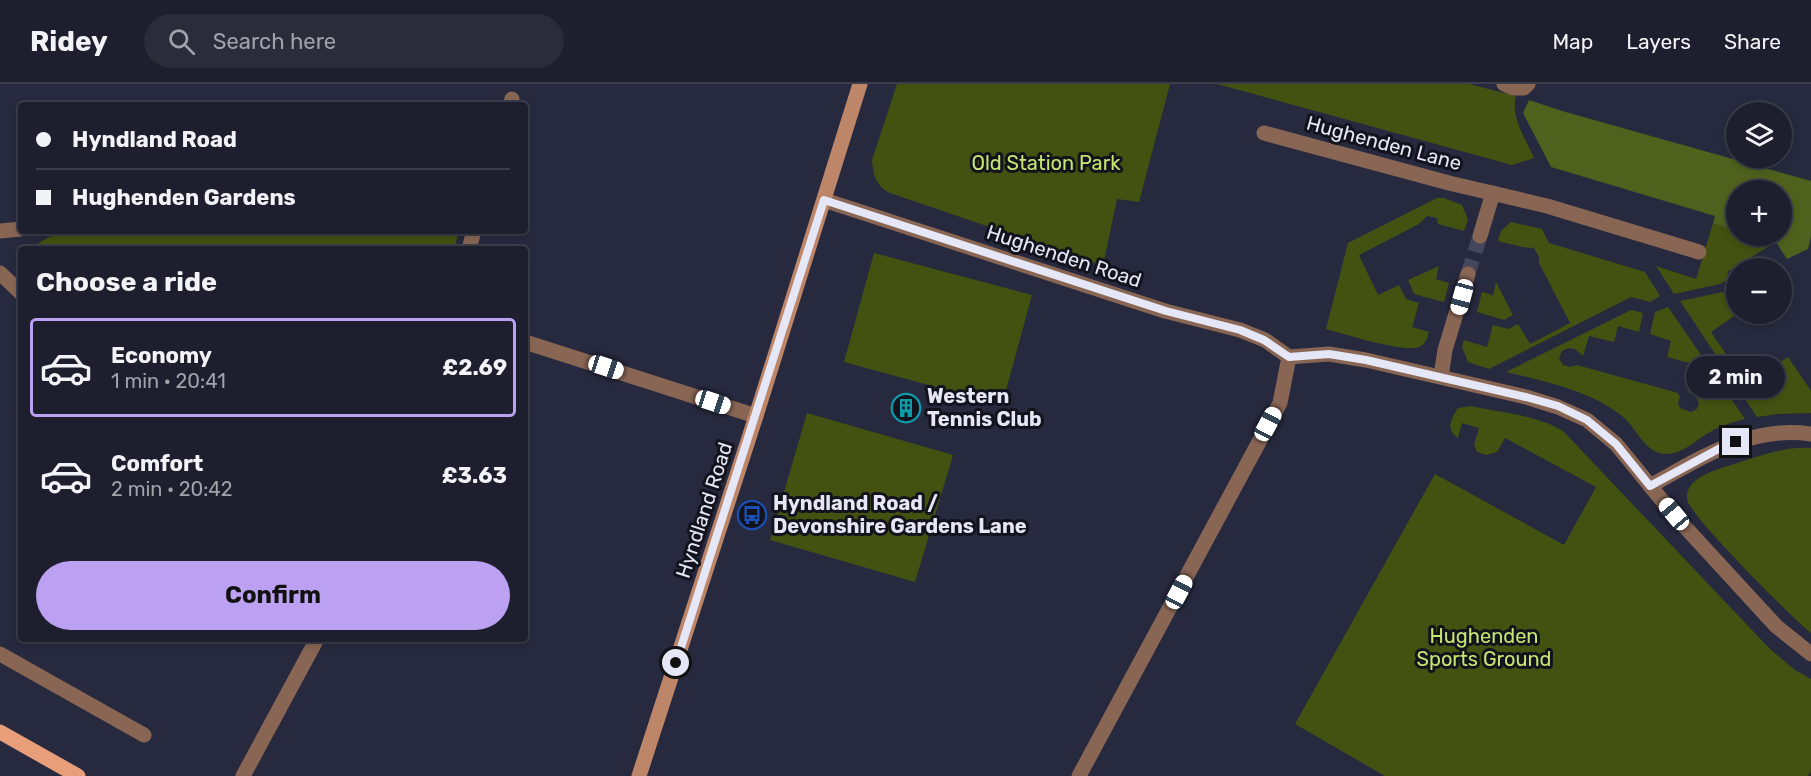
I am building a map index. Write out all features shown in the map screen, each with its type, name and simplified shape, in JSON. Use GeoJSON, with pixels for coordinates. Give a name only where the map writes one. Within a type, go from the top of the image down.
{"type":"FeatureCollection","features":[{"type":"Feature","properties":{"kind":"main road"},"geometry":{"type":"LineString","coordinates":[[0,732],[78,776]]}},
{"type":"Feature","properties":{"kind":"street","name":"Hyndland Road"},"geometry":{"type":"LineString","coordinates":[[639,776],[756,416],[860,84]]}},
{"type":"Feature","properties":{"kind":"street"},"geometry":{"type":"LineString","coordinates":[[1504,84],[1513,88],[1524,88],[1528,84]]}},
{"type":"Feature","properties":{"kind":"street","name":"Hughenden Lane"},"geometry":{"type":"LineString","coordinates":[[1264,133],[1547,206],[1699,252]]}},
{"type":"Feature","properties":{"kind":"street"},"geometry":{"type":"LineString","coordinates":[[1480,236],[1493,193]]}},
{"type":"Feature","properties":{"kind":"street","name":"Hughenden Road"},"geometry":{"type":"LineString","coordinates":[[824,200],[1166,311],[1240,330],[1264,340],[1289,357]]}},
{"type":"Feature","properties":{"kind":"street"},"geometry":{"type":"LineString","coordinates":[[0,231],[18,229]]}},
{"type":"Feature","properties":{"kind":"street"},"geometry":{"type":"LineString","coordinates":[[0,273],[18,290]]}},
{"type":"Feature","properties":{"kind":"street"},"geometry":{"type":"LineString","coordinates":[[1441,376],[1445,350],[1468,274]]}},
{"type":"Feature","properties":{"kind":"street"},"geometry":{"type":"LineString","coordinates":[[528,343],[756,416]]}},
{"type":"Feature","properties":{"kind":"street"},"geometry":{"type":"LineString","coordinates":[[1079,776],[1280,403],[1289,357],[1329,354],[1366,360],[1526,397],[1558,406],[1587,420],[1616,444],[1650,486],[1776,626],[1811,654]]}},
{"type":"Feature","properties":{"kind":"street"},"geometry":{"type":"LineString","coordinates":[[1650,486],[1724,446],[1763,435],[1811,434]]}},
{"type":"Feature","properties":{"kind":"street"},"geometry":{"type":"LineString","coordinates":[[243,776],[315,642]]}},
{"type":"Feature","properties":{"kind":"street"},"geometry":{"type":"LineString","coordinates":[[0,654],[144,735]]}},
{"type":"Feature","properties":{"kind":"green space","name":"Old Station Park"},"geometry":{"type":"Polygon","coordinates":[[[897,84],[1170,84],[1139,202],[1117,199],[1103,266],[890,193],[881,187],[874,175],[872,160],[897,84]]]}},
{"type":"Feature","properties":{"kind":"green space"},"geometry":{"type":"Polygon","coordinates":[[[1217,84],[1469,84],[1516,96],[1517,120],[1534,158],[1512,165],[1217,84]]]}},
{"type":"Feature","properties":{"kind":"green space"},"geometry":{"type":"Polygon","coordinates":[[[1529,100],[1726,157],[1726,168],[1765,168],[1811,181],[1811,236],[1808,249],[1786,258],[1779,246],[1792,246],[1792,180],[1726,180],[1726,227],[1713,223],[1715,216],[1551,167],[1523,113],[1529,100]]]}},
{"type":"Feature","properties":{"kind":"green space"},"geometry":{"type":"Polygon","coordinates":[[[1437,198],[1444,198],[1462,205],[1468,219],[1464,231],[1438,224],[1437,218],[1427,216],[1419,224],[1359,255],[1378,295],[1399,285],[1406,299],[1419,303],[1412,327],[1429,332],[1425,343],[1419,347],[1401,347],[1326,329],[1348,243],[1437,198]]]}},
{"type":"Feature","properties":{"kind":"green space"},"geometry":{"type":"Polygon","coordinates":[[[1511,222],[1542,229],[1549,243],[1645,272],[1660,296],[1650,302],[1631,297],[1489,369],[1468,362],[1462,347],[1464,340],[1487,347],[1493,325],[1508,329],[1518,324],[1530,344],[1570,323],[1539,263],[1539,257],[1534,248],[1498,241],[1501,231],[1511,222]]]}},
{"type":"Feature","properties":{"kind":"green space"},"geometry":{"type":"Polygon","coordinates":[[[1713,223],[1726,227],[1726,246],[1769,246],[1750,258],[1726,258],[1726,280],[1720,284],[1674,294],[1656,266],[1696,279],[1713,223]]]}},
{"type":"Feature","properties":{"kind":"green space"},"geometry":{"type":"Polygon","coordinates":[[[458,234],[455,246],[36,246],[55,235],[458,234]]]}},
{"type":"Feature","properties":{"kind":"green space"},"geometry":{"type":"Polygon","coordinates":[[[874,253],[1032,295],[1002,405],[844,362],[874,253]]]}},
{"type":"Feature","properties":{"kind":"green space"},"geometry":{"type":"Polygon","coordinates":[[[1439,266],[1436,279],[1449,283],[1444,302],[1414,294],[1408,280],[1439,266]]]}},
{"type":"Feature","properties":{"kind":"green space"},"geometry":{"type":"Polygon","coordinates":[[[1496,282],[1513,315],[1504,320],[1477,312],[1482,292],[1493,295],[1496,282]]]}},
{"type":"Feature","properties":{"kind":"green space"},"geometry":{"type":"Polygon","coordinates":[[[1723,292],[1726,297],[1726,322],[1711,332],[1728,357],[1731,366],[1738,368],[1757,354],[1768,370],[1788,357],[1811,391],[1811,413],[1757,417],[1680,301],[1723,292]]]}},
{"type":"Feature","properties":{"kind":"green space"},"geometry":{"type":"Polygon","coordinates":[[[1668,307],[1745,419],[1714,430],[1678,452],[1666,454],[1652,450],[1622,416],[1610,407],[1582,393],[1506,372],[1631,310],[1643,313],[1639,332],[1618,326],[1614,342],[1589,336],[1583,356],[1575,349],[1568,348],[1562,351],[1559,358],[1563,365],[1570,367],[1577,365],[1678,393],[1680,408],[1691,412],[1697,409],[1699,403],[1695,395],[1689,393],[1687,388],[1693,364],[1667,357],[1671,341],[1650,334],[1655,312],[1668,307]]]}},
{"type":"Feature","properties":{"kind":"green space","name":"Hughenden Sports Ground"},"geometry":{"type":"Polygon","coordinates":[[[1471,406],[1532,418],[1564,432],[1770,649],[1795,670],[1811,679],[1811,771],[1808,776],[1385,776],[1295,724],[1435,474],[1564,545],[1596,487],[1505,438],[1497,452],[1486,455],[1477,452],[1474,445],[1479,428],[1462,423],[1458,438],[1450,427],[1458,408],[1471,406]]]}},
{"type":"Feature","properties":{"kind":"green space"},"geometry":{"type":"Polygon","coordinates":[[[807,413],[953,455],[915,582],[770,540],[807,413]]]}},
{"type":"Feature","properties":{"kind":"green space"},"geometry":{"type":"Polygon","coordinates":[[[1811,448],[1811,633],[1722,544],[1704,524],[1687,499],[1688,492],[1696,480],[1710,472],[1770,453],[1811,448]]]}},
{"type":"Feature","properties":{"kind":"tunnel"},"geometry":{"type":"LineString","coordinates":[[1468,274],[1480,236]]}},
{"type":"Feature","properties":{"kind":"place","name":"Western Tennis Club"},"geometry":{"type":"Point","coordinates":[906,408]}},
{"type":"Feature","properties":{"kind":"place","name":"Hyndland Road / Devonshire Gardens Lane"},"geometry":{"type":"Point","coordinates":[752,515]}},
{"type":"Feature","properties":{"kind":"route"},"geometry":{"type":"LineString","coordinates":[[676,663],[824,200],[1166,311],[1240,330],[1264,340],[1289,357],[1329,354],[1366,360],[1441,376],[1558,406],[1587,420],[1616,444],[1650,486],[1724,446],[1736,442]]}}]}
